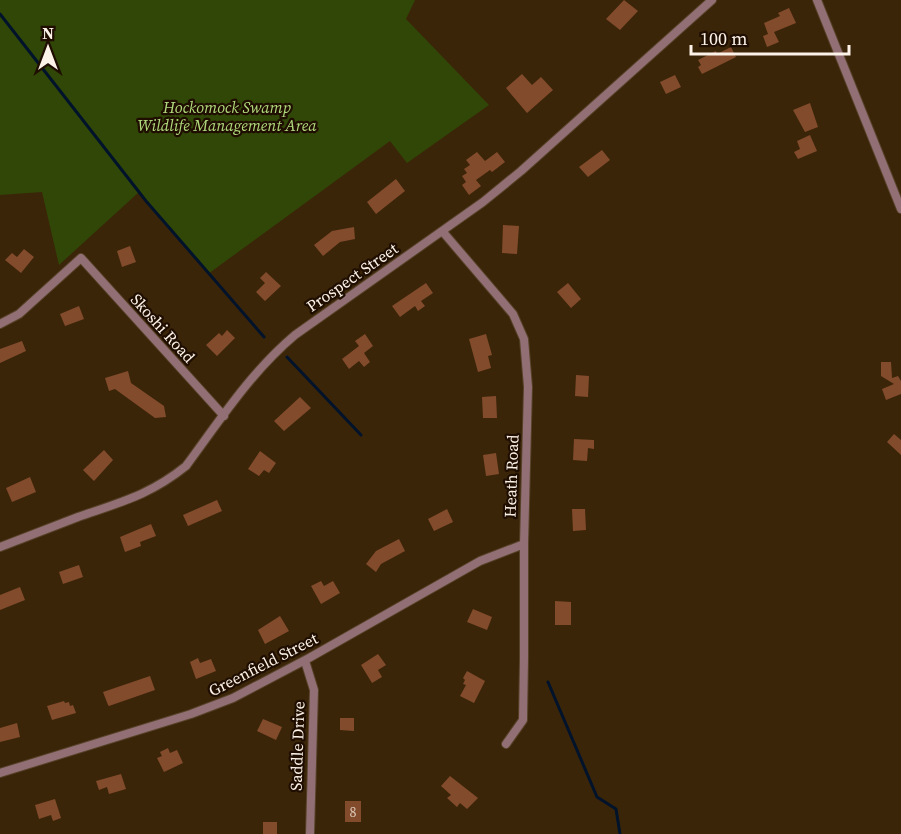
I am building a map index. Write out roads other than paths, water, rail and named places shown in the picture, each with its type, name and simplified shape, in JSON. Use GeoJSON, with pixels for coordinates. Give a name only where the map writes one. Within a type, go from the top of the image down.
{"type":"FeatureCollection","features":[{"type":"Feature","properties":{"kind":"street","name":"Prospect Street"},"geometry":{"type":"LineString","coordinates":[[0,547],[123,502],[159,486],[186,466],[245,385],[276,351],[443,232],[521,171],[712,0]]}},
{"type":"Feature","properties":{"kind":"street"},"geometry":{"type":"LineString","coordinates":[[817,0],[901,209]]}},
{"type":"Feature","properties":{"kind":"street","name":"Heath Road"},"geometry":{"type":"LineString","coordinates":[[443,232],[513,315],[524,339],[528,387],[522,720],[506,744]]}},
{"type":"Feature","properties":{"kind":"street","name":"Skoshi Road"},"geometry":{"type":"LineString","coordinates":[[0,324],[19,314],[81,258],[224,416]]}},
{"type":"Feature","properties":{"kind":"street","name":"Greenfield Street"},"geometry":{"type":"LineString","coordinates":[[0,773],[191,714],[233,698],[305,661],[480,561],[524,544]]}},
{"type":"Feature","properties":{"kind":"street","name":"Saddle Drive"},"geometry":{"type":"LineString","coordinates":[[305,661],[314,690],[310,834]]}},
{"type":"Feature","properties":{"kind":"waterway"},"geometry":{"type":"LineString","coordinates":[[0,14],[146,201],[264,337]]}},
{"type":"Feature","properties":{"kind":"waterway"},"geometry":{"type":"LineString","coordinates":[[287,357],[361,435]]}},
{"type":"Feature","properties":{"kind":"waterway"},"geometry":{"type":"LineString","coordinates":[[548,682],[597,797],[616,809],[620,834]]}},
{"type":"Feature","properties":{"kind":"park label","name":"Hockomock Swamp Wildlife Management Area"},"geometry":{"type":"Point","coordinates":[227,116]}}]}
